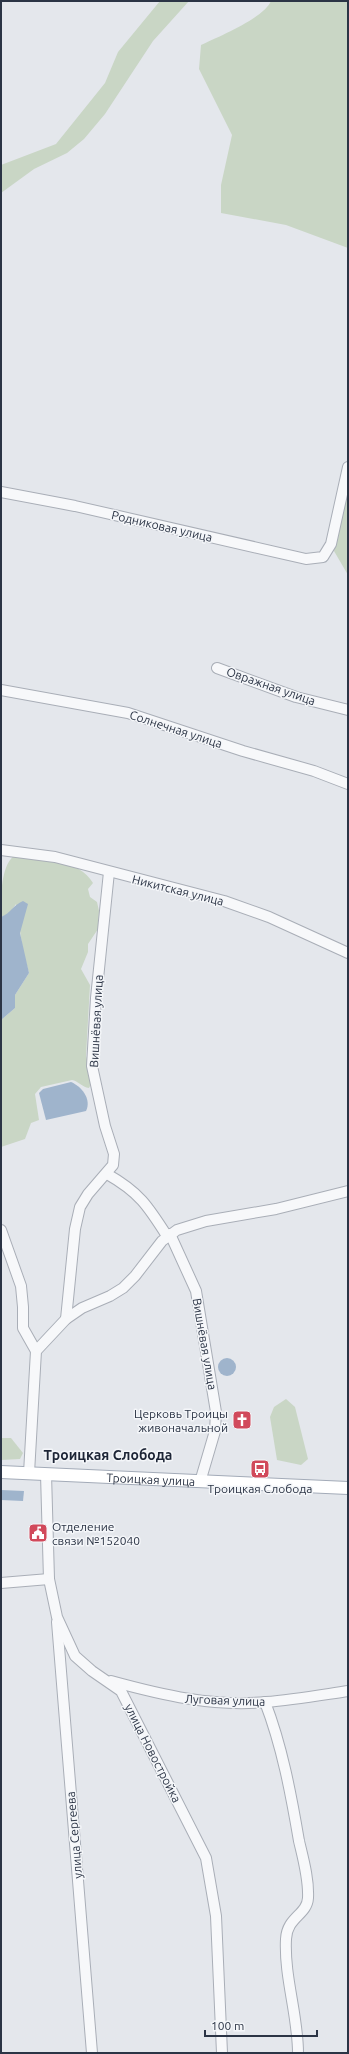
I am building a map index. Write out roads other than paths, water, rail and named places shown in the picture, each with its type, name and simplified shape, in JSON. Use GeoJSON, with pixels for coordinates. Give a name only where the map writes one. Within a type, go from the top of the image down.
{"type":"FeatureCollection","features":[{"type":"Feature","properties":{"kind":"main road","name":"Троицкая улица"},"geometry":{"type":"LineString","coordinates":[[1,1472],[348,1488]]}},
{"type":"Feature","properties":{"kind":"street","name":"Родниковая улица"},"geometry":{"type":"LineString","coordinates":[[1,492],[75,506],[306,558],[323,557],[331,544],[348,467]]}},
{"type":"Feature","properties":{"kind":"street","name":"Овражная улица"},"geometry":{"type":"LineString","coordinates":[[217,668],[296,697],[348,710]]}},
{"type":"Feature","properties":{"kind":"street","name":"Солнечная улица"},"geometry":{"type":"LineString","coordinates":[[1,690],[128,713],[243,751],[314,771],[348,784]]}},
{"type":"Feature","properties":{"kind":"street","name":"Никитская улица"},"geometry":{"type":"LineString","coordinates":[[1,850],[55,857],[224,901],[269,917],[348,953]]}},
{"type":"Feature","properties":{"kind":"street","name":"Вишнёвая улица"},"geometry":{"type":"LineString","coordinates":[[109,872],[96,998],[92,1066],[105,1126],[114,1154],[113,1165],[107,1174],[128,1185],[138,1194],[168,1235],[196,1291],[216,1412],[215,1431],[200,1482]]}},
{"type":"Feature","properties":{"kind":"street"},"geometry":{"type":"LineString","coordinates":[[66,1319],[74,1235],[80,1207],[88,1194],[107,1174]]}},
{"type":"Feature","properties":{"kind":"street"},"geometry":{"type":"LineString","coordinates":[[36,1351],[66,1319],[82,1308],[110,1296],[123,1288],[135,1276],[168,1235],[190,1225],[206,1221],[276,1209],[348,1191]]}},
{"type":"Feature","properties":{"kind":"street"},"geometry":{"type":"LineString","coordinates":[[1,1230],[21,1286],[24,1307],[23,1328],[36,1351],[29,1473]]}},
{"type":"Feature","properties":{"kind":"street","name":"улица Новостройка"},"geometry":{"type":"LineString","coordinates":[[46,1474],[50,1579],[57,1617],[75,1656],[121,1691],[206,1858],[216,1916],[222,2053]]}},
{"type":"Feature","properties":{"kind":"street"},"geometry":{"type":"LineString","coordinates":[[1,1583],[50,1579]]}},
{"type":"Feature","properties":{"kind":"street","name":"улица Сергеева"},"geometry":{"type":"LineString","coordinates":[[57,1617],[92,2053]]}},
{"type":"Feature","properties":{"kind":"street","name":"Луговая улица"},"geometry":{"type":"LineString","coordinates":[[104,1679],[174,1698],[203,1701],[265,1702],[348,1691]]}},
{"type":"Feature","properties":{"kind":"street"},"geometry":{"type":"LineString","coordinates":[[265,1702],[271,1717],[292,1799],[308,1898],[305,1908],[288,1926],[286,1939],[291,2002],[298,2034],[298,2053]]}},
{"type":"Feature","properties":{"kind":"water"},"geometry":{"type":"Polygon","coordinates":[[[23,901],[28,904],[20,933],[29,973],[15,995],[15,1008],[1,1020],[1,917],[23,901]]]}},
{"type":"Feature","properties":{"kind":"water"},"geometry":{"type":"Polygon","coordinates":[[[71,1082],[82,1090],[87,1098],[88,1102],[86,1111],[46,1120],[39,1093],[43,1089],[71,1082]]]}},
{"type":"Feature","properties":{"kind":"water"},"geometry":{"type":"Polygon","coordinates":[[[227,1358],[233,1361],[236,1367],[233,1373],[227,1376],[221,1373],[218,1367],[221,1361],[227,1358]]]}},
{"type":"Feature","properties":{"kind":"water"},"geometry":{"type":"Polygon","coordinates":[[[1,1490],[24,1491],[23,1501],[1,1500],[1,1490]]]}},
{"type":"Feature","properties":{"kind":"place","name":"Церковь Троицы живоначальной"},"geometry":{"type":"Point","coordinates":[242,1420]}},
{"type":"Feature","properties":{"kind":"place","name":"Троицкая Слобода"},"geometry":{"type":"Point","coordinates":[260,1469]}},
{"type":"Feature","properties":{"kind":"place","name":"Отделение связи №152040"},"geometry":{"type":"Point","coordinates":[38,1533]}},
{"type":"Feature","properties":{"kind":"district","name":"Троицкая Слобода"},"geometry":{"type":"Point","coordinates":[108,1455]}}]}
